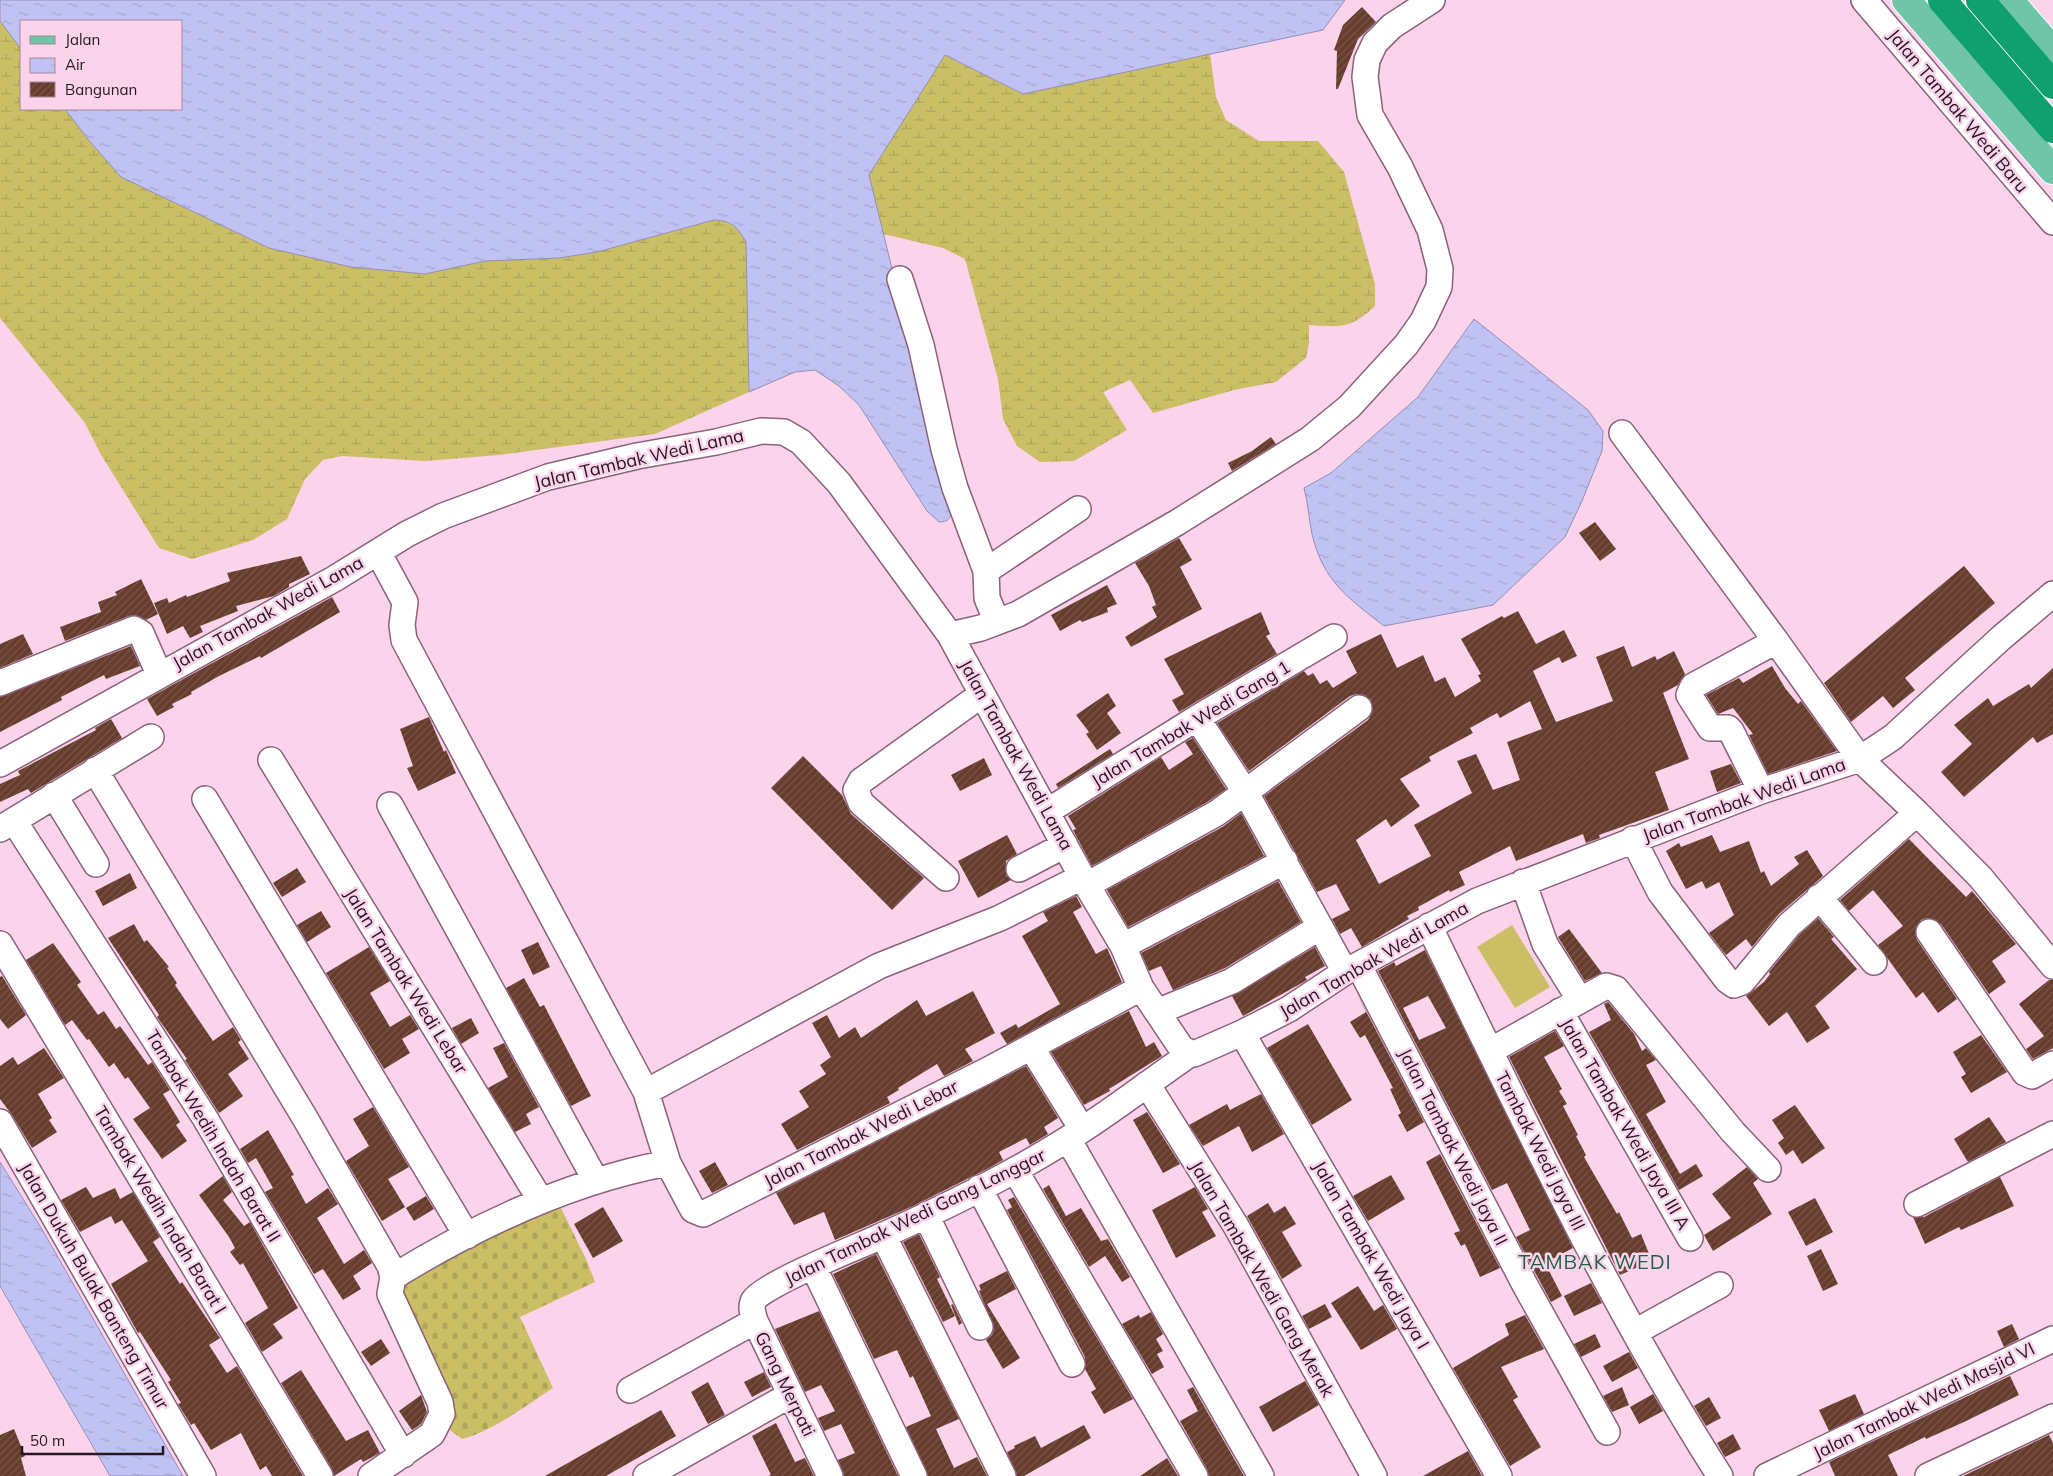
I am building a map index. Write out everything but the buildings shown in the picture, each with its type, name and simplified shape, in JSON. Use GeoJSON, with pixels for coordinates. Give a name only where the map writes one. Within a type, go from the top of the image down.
{"type":"FeatureCollection","features":[{"type":"Feature","properties":{"kind":"highway"},"geometry":{"type":"LineString","coordinates":[[1942,0],[2053,129]]}},
{"type":"Feature","properties":{"kind":"highway"},"geometry":{"type":"LineString","coordinates":[[1980,0],[2053,84]]}},
{"type":"Feature","properties":{"kind":"main road"},"geometry":{"type":"LineString","coordinates":[[1906,0],[2053,170]]}},
{"type":"Feature","properties":{"kind":"main road"},"geometry":{"type":"LineString","coordinates":[[2009,0],[2053,51]]}},
{"type":"Feature","properties":{"kind":"street","name":"Jalan Tambak Wedi Lama"},"geometry":{"type":"LineString","coordinates":[[950,636],[1018,614],[1116,559],[1310,440],[1349,407],[1380,375],[1423,322],[1439,288],[1440,269],[1426,221],[1400,167],[1370,115],[1365,77],[1366,60],[1375,44],[1392,26],[1432,0]]}},
{"type":"Feature","properties":{"kind":"street","name":"Jalan Tambak Wedi Baru"},"geometry":{"type":"LineString","coordinates":[[1864,0],[2053,222]]}},
{"type":"Feature","properties":{"kind":"street"},"geometry":{"type":"LineString","coordinates":[[900,279],[921,345],[944,449],[955,488],[986,571],[987,598],[997,622]]}},
{"type":"Feature","properties":{"kind":"street","name":"Jalan Tambak Wedi Lama"},"geometry":{"type":"LineString","coordinates":[[0,764],[443,516],[548,477],[637,456],[716,442],[761,431],[784,432],[801,442],[839,483],[950,636],[1085,881],[1123,946],[1141,988],[1182,1049],[1190,1054],[1196,1054],[1289,1009],[1352,969],[1477,900],[1761,791],[1860,759],[1893,737],[2001,638],[2053,594]]}},
{"type":"Feature","properties":{"kind":"street"},"geometry":{"type":"LineString","coordinates":[[1622,433],[1776,641],[1860,759],[1917,812],[1981,878],[2053,966]]}},
{"type":"Feature","properties":{"kind":"street"},"geometry":{"type":"LineString","coordinates":[[986,571],[1078,509]]}},
{"type":"Feature","properties":{"kind":"street","name":"Jalan Tambak Wedi Lebar"},"geometry":{"type":"LineString","coordinates":[[378,552],[406,602],[402,625],[404,640],[646,1092],[668,1163],[693,1210],[703,1214],[1031,1047],[1141,988]]}},
{"type":"Feature","properties":{"kind":"street"},"geometry":{"type":"LineString","coordinates":[[0,683],[134,629],[141,633],[158,674]]}},
{"type":"Feature","properties":{"kind":"street","name":"Jalan Tambak Wedi Gang 1"},"geometry":{"type":"LineString","coordinates":[[1048,811],[1197,718],[1334,637]]}},
{"type":"Feature","properties":{"kind":"street"},"geometry":{"type":"LineString","coordinates":[[1761,791],[1731,731],[1728,728],[1710,728],[1690,695],[1690,691],[1693,686],[1776,641]]}},
{"type":"Feature","properties":{"kind":"street"},"geometry":{"type":"LineString","coordinates":[[946,878],[861,802],[856,790],[862,781],[974,681]]}},
{"type":"Feature","properties":{"kind":"street"},"geometry":{"type":"LineString","coordinates":[[646,1092],[879,966],[1000,918],[1085,881],[1217,813],[1359,708]]}},
{"type":"Feature","properties":{"kind":"street","name":"Jalan Tambak Wedi Jaya II"},"geometry":{"type":"LineString","coordinates":[[1197,718],[1246,793],[1320,927],[1352,969],[1607,1432]]}},
{"type":"Feature","properties":{"kind":"street"},"geometry":{"type":"LineString","coordinates":[[7,825],[151,736]]}},
{"type":"Feature","properties":{"kind":"street","name":"Jalan Tambak Wedi Lebar"},"geometry":{"type":"LineString","coordinates":[[271,760],[541,1201]]}},
{"type":"Feature","properties":{"kind":"street"},"geometry":{"type":"LineString","coordinates":[[95,770],[305,1118],[390,1266],[393,1277],[390,1294],[440,1402],[442,1414],[432,1434],[371,1476]]}},
{"type":"Feature","properties":{"kind":"street"},"geometry":{"type":"LineString","coordinates":[[54,795],[96,864]]}},
{"type":"Feature","properties":{"kind":"street"},"geometry":{"type":"LineString","coordinates":[[205,799],[467,1236]]}},
{"type":"Feature","properties":{"kind":"street"},"geometry":{"type":"LineString","coordinates":[[390,805],[596,1181]]}},
{"type":"Feature","properties":{"kind":"street"},"geometry":{"type":"LineString","coordinates":[[1633,839],[1660,892],[1727,980],[1734,985],[1742,982],[1789,925],[1917,812]]}},
{"type":"Feature","properties":{"kind":"street","name":"Tambak Wedih Indah Barat II"},"geometry":{"type":"LineString","coordinates":[[7,825],[205,1118],[403,1455]]}},
{"type":"Feature","properties":{"kind":"street"},"geometry":{"type":"LineString","coordinates":[[1019,869],[1065,845]]}},
{"type":"Feature","properties":{"kind":"street"},"geometry":{"type":"LineString","coordinates":[[1123,946],[1285,861]]}},
{"type":"Feature","properties":{"kind":"street","name":"Jalan Tambak Wedi Jaya III A"},"geometry":{"type":"LineString","coordinates":[[1523,882],[1570,1006],[1690,1238]]}},
{"type":"Feature","properties":{"kind":"street"},"geometry":{"type":"LineString","coordinates":[[1819,897],[1874,962]]}},
{"type":"Feature","properties":{"kind":"street","name":"Tambak Wedi Jaya III"},"geometry":{"type":"LineString","coordinates":[[1429,926],[1558,1191],[1674,1405],[1720,1476]]}},
{"type":"Feature","properties":{"kind":"street"},"geometry":{"type":"LineString","coordinates":[[1156,1012],[1232,981],[1320,927]]}},
{"type":"Feature","properties":{"kind":"street"},"geometry":{"type":"LineString","coordinates":[[1929,932],[2026,1073],[2032,1076],[2053,1064]]}},
{"type":"Feature","properties":{"kind":"street","name":"Tambak Wedih Indah Barat I"},"geometry":{"type":"LineString","coordinates":[[0,944],[320,1476]]}},
{"type":"Feature","properties":{"kind":"street"},"geometry":{"type":"LineString","coordinates":[[1490,1051],[1606,986],[1616,989],[1734,1132],[1768,1169]]}},
{"type":"Feature","properties":{"kind":"street","name":"Jalan Tambak Wedi Jaya I"},"geometry":{"type":"LineString","coordinates":[[1242,1033],[1499,1476]]}},
{"type":"Feature","properties":{"kind":"street"},"geometry":{"type":"LineString","coordinates":[[1031,1047],[1075,1134],[1261,1476]]}},
{"type":"Feature","properties":{"kind":"street","name":"Jalan Tambak Wedi Gang Langgar"},"geometry":{"type":"LineString","coordinates":[[761,1292],[813,1266],[883,1236],[1015,1170],[1075,1134],[1190,1054]]}},
{"type":"Feature","properties":{"kind":"street","name":"Jalan Tambak Wedi Gang Merak"},"geometry":{"type":"LineString","coordinates":[[1147,1084],[1236,1226],[1374,1476]]}},
{"type":"Feature","properties":{"kind":"street","name":"Jalan Dukuh Bulak Banteng Timur"},"geometry":{"type":"LineString","coordinates":[[0,1122],[203,1476]]}},
{"type":"Feature","properties":{"kind":"street"},"geometry":{"type":"LineString","coordinates":[[1917,1204],[2053,1134]]}},
{"type":"Feature","properties":{"kind":"street"},"geometry":{"type":"LineString","coordinates":[[393,1277],[467,1236],[541,1201],[596,1181],[668,1163]]}},
{"type":"Feature","properties":{"kind":"street"},"geometry":{"type":"LineString","coordinates":[[1015,1170],[1195,1476]]}},
{"type":"Feature","properties":{"kind":"street"},"geometry":{"type":"LineString","coordinates":[[979,1188],[1072,1364]]}},
{"type":"Feature","properties":{"kind":"street"},"geometry":{"type":"LineString","coordinates":[[926,1214],[980,1327]]}},
{"type":"Feature","properties":{"kind":"street"},"geometry":{"type":"LineString","coordinates":[[883,1236],[1002,1476]]}},
{"type":"Feature","properties":{"kind":"street"},"geometry":{"type":"LineString","coordinates":[[813,1266],[914,1476]]}},
{"type":"Feature","properties":{"kind":"street"},"geometry":{"type":"LineString","coordinates":[[1635,1332],[1720,1286]]}},
{"type":"Feature","properties":{"kind":"street","name":"Gang Merpati"},"geometry":{"type":"LineString","coordinates":[[761,1292],[754,1300],[752,1309],[755,1322],[830,1476]]}},
{"type":"Feature","properties":{"kind":"street"},"geometry":{"type":"LineString","coordinates":[[630,1390],[755,1322]]}},
{"type":"Feature","properties":{"kind":"street","name":"Jalan Tambak Wedi Masjid VI"},"geometry":{"type":"LineString","coordinates":[[1767,1476],[2053,1339]]}},
{"type":"Feature","properties":{"kind":"street"},"geometry":{"type":"LineString","coordinates":[[646,1476],[790,1395]]}},
{"type":"Feature","properties":{"kind":"street"},"geometry":{"type":"LineString","coordinates":[[1928,1476],[2053,1417]]}},
{"type":"Feature","properties":{"kind":"green space"},"geometry":{"type":"Polygon","coordinates":[[[0,21],[20,48],[20,110],[66,110],[91,143],[121,177],[269,248],[351,267],[425,274],[485,261],[559,258],[597,252],[715,220],[730,223],[737,228],[746,242],[749,392],[655,434],[499,455],[425,461],[342,456],[323,460],[305,479],[287,519],[253,540],[192,559],[159,548],[100,453],[85,423],[0,318],[0,21]]]}},
{"type":"Feature","properties":{"kind":"green space"},"geometry":{"type":"Polygon","coordinates":[[[1210,54],[1216,97],[1226,120],[1259,141],[1318,141],[1344,172],[1375,284],[1375,306],[1367,314],[1352,323],[1338,326],[1309,325],[1309,343],[1306,358],[1276,382],[1234,390],[1153,413],[1130,380],[1103,392],[1127,430],[1074,461],[1040,462],[1017,446],[1003,419],[998,379],[965,259],[943,248],[883,234],[869,175],[945,55],[1023,94],[1210,54]]]}},
{"type":"Feature","properties":{"kind":"green space"},"geometry":{"type":"Polygon","coordinates":[[[1512,925],[1550,987],[1515,1008],[1477,947],[1512,925]]]}},
{"type":"Feature","properties":{"kind":"green space"},"geometry":{"type":"Polygon","coordinates":[[[555,1196],[586,1259],[595,1282],[520,1317],[553,1388],[498,1424],[462,1439],[451,1431],[442,1414],[393,1277],[555,1196]]]}},
{"type":"Feature","properties":{"kind":"water"},"geometry":{"type":"Polygon","coordinates":[[[0,0],[1345,0],[1323,30],[1023,94],[945,55],[869,175],[950,505],[950,518],[939,522],[927,511],[859,405],[839,386],[815,370],[795,372],[749,392],[746,242],[737,228],[730,223],[714,220],[597,252],[559,258],[485,261],[425,274],[351,267],[269,248],[121,177],[91,143],[66,110],[182,110],[182,20],[20,20],[20,48],[0,21],[0,0]]]}},
{"type":"Feature","properties":{"kind":"water"},"geometry":{"type":"Polygon","coordinates":[[[1474,319],[1588,410],[1603,431],[1602,451],[1565,537],[1493,605],[1384,626],[1348,597],[1330,576],[1323,564],[1312,534],[1304,488],[1331,473],[1418,397],[1474,319]]]}},
{"type":"Feature","properties":{"kind":"water"},"geometry":{"type":"Polygon","coordinates":[[[0,1162],[43,1231],[183,1476],[110,1476],[0,1286],[0,1162]]]}},
{"type":"Feature","properties":{"kind":"district","name":"TAMBAK WEDI"},"geometry":{"type":"Point","coordinates":[1595,1262]}}]}
